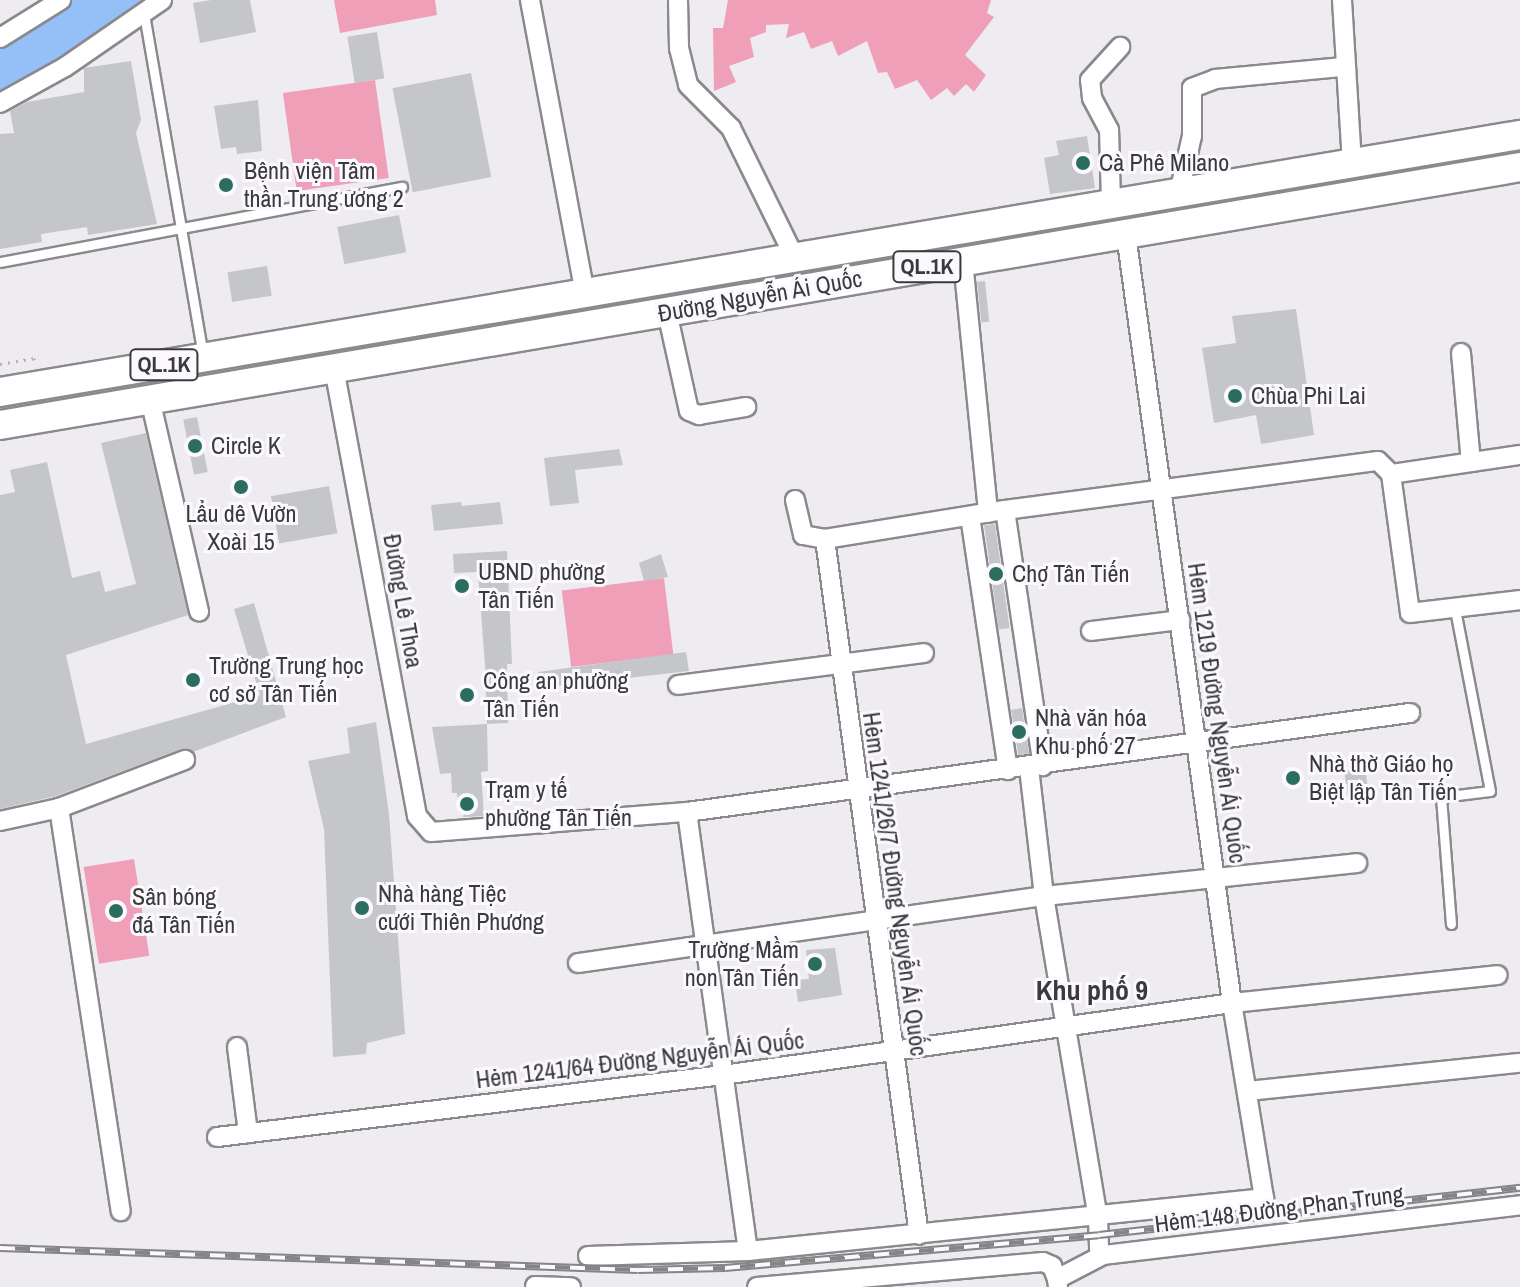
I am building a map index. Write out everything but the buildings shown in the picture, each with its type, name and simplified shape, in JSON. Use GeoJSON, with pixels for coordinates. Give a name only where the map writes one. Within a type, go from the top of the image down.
{"type":"FeatureCollection","features":[{"type":"Feature","properties":{"kind":"main road","name":"Đường Nguyễn Ái Quốc"},"geometry":{"type":"LineString","coordinates":[[0,392],[1520,135]]}},
{"type":"Feature","properties":{"kind":"main road","name":"Đường Nguyễn Ái Quốc"},"geometry":{"type":"LineString","coordinates":[[0,425],[1520,167]]}},
{"type":"Feature","properties":{"kind":"main road"},"geometry":{"type":"LineString","coordinates":[[328,337],[334,368]]}},
{"type":"Feature","properties":{"kind":"street"},"geometry":{"type":"LineString","coordinates":[[0,38],[61,0]]}},
{"type":"Feature","properties":{"kind":"street"},"geometry":{"type":"LineString","coordinates":[[0,103],[143,7],[162,0]]}},
{"type":"Feature","properties":{"kind":"street"},"geometry":{"type":"LineString","coordinates":[[530,0],[585,293]]}},
{"type":"Feature","properties":{"kind":"street"},"geometry":{"type":"LineString","coordinates":[[678,0],[679,48],[688,85],[731,128],[795,258]]}},
{"type":"Feature","properties":{"kind":"street"},"geometry":{"type":"LineString","coordinates":[[1342,0],[1343,67],[1352,163]]}},
{"type":"Feature","properties":{"kind":"street"},"geometry":{"type":"LineString","coordinates":[[1111,204],[1109,130],[1092,98],[1090,80],[1120,47]]}},
{"type":"Feature","properties":{"kind":"street"},"geometry":{"type":"LineString","coordinates":[[1179,193],[1192,136],[1192,88],[1215,79],[1343,67]]}},
{"type":"Feature","properties":{"kind":"street","name":"Hẻm 1219 Đường Nguyễn Ái Quốc"},"geometry":{"type":"LineString","coordinates":[[1098,1218],[1264,1198],[1232,1003],[1126,234]]}},
{"type":"Feature","properties":{"kind":"street"},"geometry":{"type":"LineString","coordinates":[[963,261],[988,513],[1008,770]]}},
{"type":"Feature","properties":{"kind":"street"},"geometry":{"type":"LineString","coordinates":[[667,312],[689,411],[699,415],[746,407]]}},
{"type":"Feature","properties":{"kind":"street"},"geometry":{"type":"LineString","coordinates":[[1461,353],[1471,462]]}},
{"type":"Feature","properties":{"kind":"street","name":"Đường Lê Thoa"},"geometry":{"type":"LineString","coordinates":[[334,368],[421,826],[435,833],[687,812]]}},
{"type":"Feature","properties":{"kind":"street"},"geometry":{"type":"LineString","coordinates":[[150,399],[199,611]]}},
{"type":"Feature","properties":{"kind":"street"},"geometry":{"type":"LineString","coordinates":[[1391,474],[1520,455]]}},
{"type":"Feature","properties":{"kind":"street"},"geometry":{"type":"LineString","coordinates":[[795,500],[801,532],[825,539],[988,513],[1162,493],[1373,460],[1385,463],[1391,474],[1408,610],[1419,615],[1520,600]]}},
{"type":"Feature","properties":{"kind":"street"},"geometry":{"type":"LineString","coordinates":[[988,513],[1036,767],[1044,896],[1098,1218],[1099,1256]]}},
{"type":"Feature","properties":{"kind":"street","name":"Hẻm 1241/26/7 Đường Nguyễn Ái Quốc"},"geometry":{"type":"LineString","coordinates":[[825,539],[856,791],[919,1235]]}},
{"type":"Feature","properties":{"kind":"street"},"geometry":{"type":"LineString","coordinates":[[1091,631],[1180,620]]}},
{"type":"Feature","properties":{"kind":"street"},"geometry":{"type":"LineString","coordinates":[[678,685],[924,653]]}},
{"type":"Feature","properties":{"kind":"street"},"geometry":{"type":"LineString","coordinates":[[748,1251],[687,812],[1197,746],[1410,713]]}},
{"type":"Feature","properties":{"kind":"street"},"geometry":{"type":"LineString","coordinates":[[0,821],[59,808],[185,760]]}},
{"type":"Feature","properties":{"kind":"street"},"geometry":{"type":"LineString","coordinates":[[59,808],[121,1211]]}},
{"type":"Feature","properties":{"kind":"street"},"geometry":{"type":"LineString","coordinates":[[578,963],[1044,896],[1215,875],[1357,863]]}},
{"type":"Feature","properties":{"kind":"street","name":"Hẻm 1241/64 Đường Nguyễn Ái Quốc"},"geometry":{"type":"LineString","coordinates":[[217,1137],[723,1075],[1232,1003],[1498,975]]}},
{"type":"Feature","properties":{"kind":"street"},"geometry":{"type":"LineString","coordinates":[[237,1047],[248,1133]]}},
{"type":"Feature","properties":{"kind":"street"},"geometry":{"type":"LineString","coordinates":[[1247,1091],[1520,1063]]}},
{"type":"Feature","properties":{"kind":"street","name":"Hẻm 148 Đường Phan Trung"},"geometry":{"type":"LineString","coordinates":[[1058,1283],[1099,1256],[1520,1205]]}},
{"type":"Feature","properties":{"kind":"street"},"geometry":{"type":"LineString","coordinates":[[588,1256],[748,1251],[1098,1218]]}},
{"type":"Feature","properties":{"kind":"street"},"geometry":{"type":"LineString","coordinates":[[757,1287],[1043,1262],[1052,1266],[1058,1283]]}},
{"type":"Feature","properties":{"kind":"street"},"geometry":{"type":"LineString","coordinates":[[535,1286],[571,1287]]}},
{"type":"Feature","properties":{"kind":"lane"},"geometry":{"type":"LineString","coordinates":[[143,7],[204,358]]}},
{"type":"Feature","properties":{"kind":"lane"},"geometry":{"type":"LineString","coordinates":[[0,262],[402,187]]}},
{"type":"Feature","properties":{"kind":"lane"},"geometry":{"type":"LineString","coordinates":[[1451,924],[1441,797],[1490,791],[1455,610]]}},
{"type":"Feature","properties":{"kind":"path"},"geometry":{"type":"LineString","coordinates":[[0,364],[34,358]]}},
{"type":"Feature","properties":{"kind":"shaded area"},"geometry":{"type":"Polygon","coordinates":[[[334,0],[435,0],[437,15],[340,33],[334,0]]]}},
{"type":"Feature","properties":{"kind":"shaded area"},"geometry":{"type":"Polygon","coordinates":[[[728,0],[991,0],[987,13],[994,17],[965,55],[986,75],[974,92],[966,84],[954,96],[947,88],[931,100],[917,80],[895,89],[887,72],[878,73],[867,41],[838,56],[832,41],[811,49],[804,32],[786,38],[789,24],[766,25],[766,32],[750,38],[754,57],[729,66],[736,82],[714,91],[713,28],[723,28],[728,0]]]}},
{"type":"Feature","properties":{"kind":"shaded area"},"geometry":{"type":"Polygon","coordinates":[[[375,80],[389,178],[297,191],[283,93],[375,80]]]}},
{"type":"Feature","properties":{"kind":"shaded area"},"geometry":{"type":"Polygon","coordinates":[[[664,578],[673,654],[571,667],[562,591],[664,578]]]}},
{"type":"Feature","properties":{"kind":"shaded area","name":"Sân bóng đá Tân Tiến"},"geometry":{"type":"Polygon","coordinates":[[[134,859],[149,956],[99,964],[84,867],[134,859]]]}},
{"type":"Feature","properties":{"kind":"water"},"geometry":{"type":"Polygon","coordinates":[[[68,0],[152,0],[0,96],[0,45],[57,14],[68,0]]]}},
{"type":"Feature","properties":{"kind":"railway"},"geometry":{"type":"LineString","coordinates":[[0,1248],[638,1270],[725,1268],[1099,1235],[1520,1188]]}},
{"type":"Feature","properties":{"kind":"place","name":"Cà Phê Milano"},"geometry":{"type":"Point","coordinates":[1083,163]}},
{"type":"Feature","properties":{"kind":"place","name":"Bệnh viện Tâm thần Trung ương 2"},"geometry":{"type":"Point","coordinates":[226,185]}},
{"type":"Feature","properties":{"kind":"place","name":"Chùa Phi Lai"},"geometry":{"type":"Point","coordinates":[1235,396]}},
{"type":"Feature","properties":{"kind":"place","name":"Circle K"},"geometry":{"type":"Point","coordinates":[195,446]}},
{"type":"Feature","properties":{"kind":"place","name":"Lẩu dê Vườn Xoài 15"},"geometry":{"type":"Point","coordinates":[241,487]}},
{"type":"Feature","properties":{"kind":"place","name":"Chợ Tân Tiến"},"geometry":{"type":"Point","coordinates":[996,574]}},
{"type":"Feature","properties":{"kind":"place","name":"UBND phường Tân Tiến"},"geometry":{"type":"Point","coordinates":[462,586]}},
{"type":"Feature","properties":{"kind":"place","name":"Trường Trung học cơ sở Tân Tiến"},"geometry":{"type":"Point","coordinates":[193,680]}},
{"type":"Feature","properties":{"kind":"place","name":"Công an phường Tân Tiến"},"geometry":{"type":"Point","coordinates":[467,695]}},
{"type":"Feature","properties":{"kind":"place","name":"Nhà văn hóa Khu phố 27"},"geometry":{"type":"Point","coordinates":[1019,732]}},
{"type":"Feature","properties":{"kind":"place","name":"Nhà thờ Giáo họ Biệt lập Tân Tiến"},"geometry":{"type":"Point","coordinates":[1293,778]}},
{"type":"Feature","properties":{"kind":"place","name":"Trạm y tế phường Tân Tiến"},"geometry":{"type":"Point","coordinates":[467,804]}},
{"type":"Feature","properties":{"kind":"place","name":"Nhà hàng Tiệc cưới Thiên Phương"},"geometry":{"type":"Point","coordinates":[362,908]}},
{"type":"Feature","properties":{"kind":"place","name":"Sân bóng đá Tân Tiến"},"geometry":{"type":"Point","coordinates":[116,911]}},
{"type":"Feature","properties":{"kind":"place","name":"Trường Mầm non Tân Tiến"},"geometry":{"type":"Point","coordinates":[815,964]}},
{"type":"Feature","properties":{"kind":"district","name":"Khu phố 9"},"geometry":{"type":"Point","coordinates":[1092,990]}}]}
